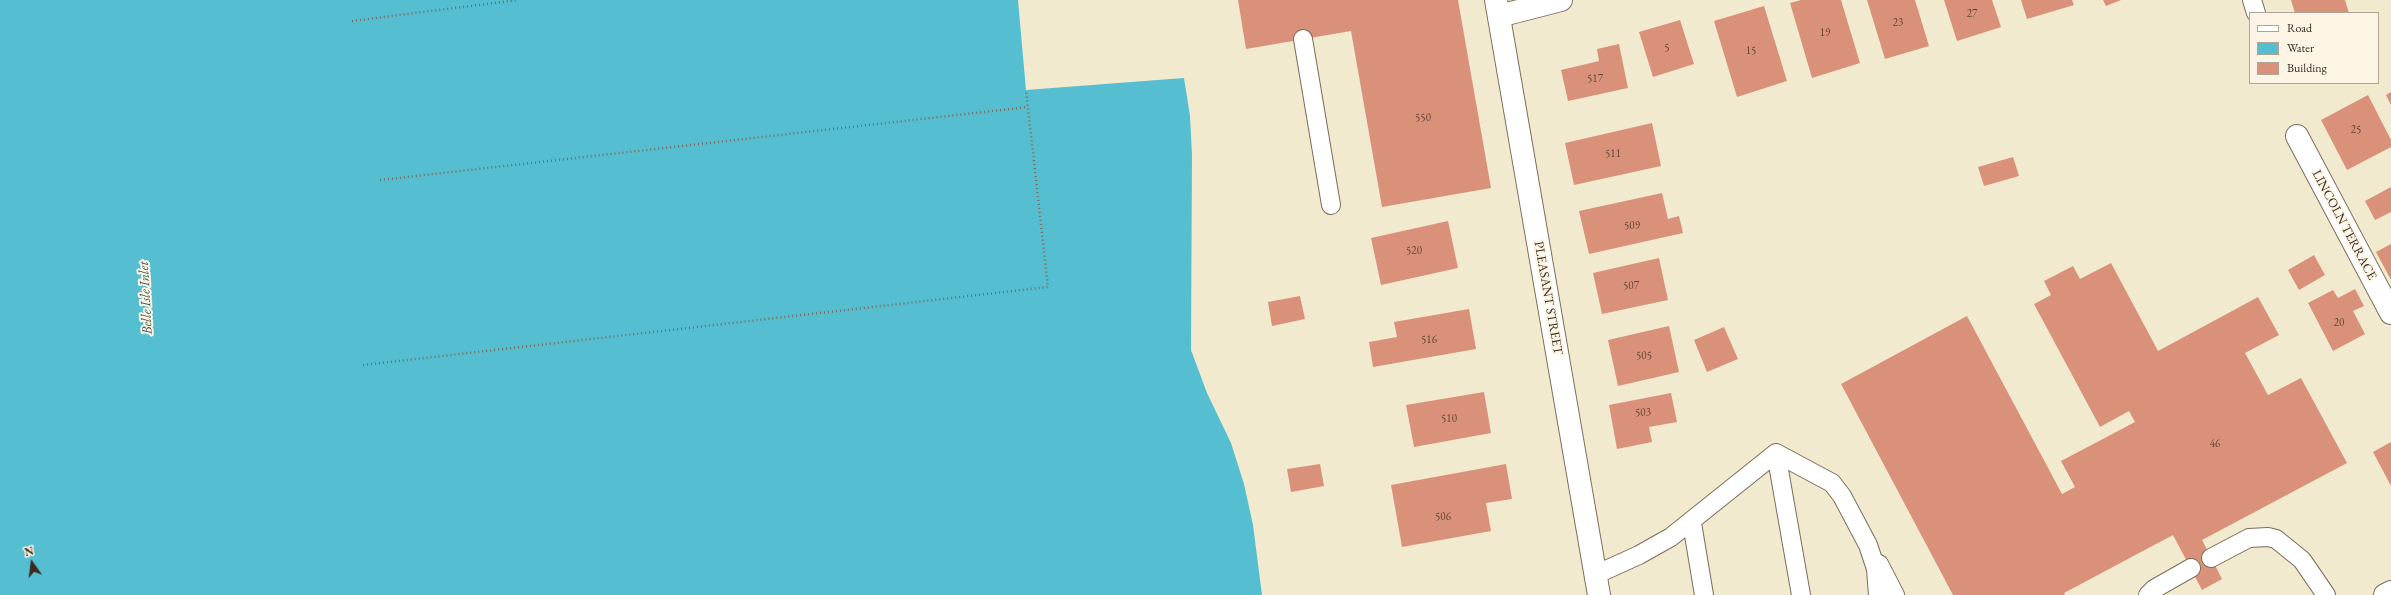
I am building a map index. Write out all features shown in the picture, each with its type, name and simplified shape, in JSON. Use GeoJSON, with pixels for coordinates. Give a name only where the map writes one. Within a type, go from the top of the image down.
{"type":"FeatureCollection","features":[{"type":"Feature","properties":{"kind":"main road"},"geometry":{"type":"LineString","coordinates":[[1498,8],[1561,0]]}},
{"type":"Feature","properties":{"kind":"main road","name":"PLEASANT STREET"},"geometry":{"type":"LineString","coordinates":[[1498,8],[1597,585]]}},
{"type":"Feature","properties":{"kind":"main road","name":"LINCOLN TERRACE"},"geometry":{"type":"LineString","coordinates":[[2297,136],[2391,313]]}},
{"type":"Feature","properties":{"kind":"main road"},"geometry":{"type":"LineString","coordinates":[[2385,595],[2391,592]]}},
{"type":"Feature","properties":{"kind":"lane"},"geometry":{"type":"LineString","coordinates":[[2252,0],[2256,12]]}},
{"type":"Feature","properties":{"kind":"lane"},"geometry":{"type":"LineString","coordinates":[[1303,39],[1331,205]]}},
{"type":"Feature","properties":{"kind":"lane"},"geometry":{"type":"LineString","coordinates":[[1597,585],[1692,523],[1776,453]]}},
{"type":"Feature","properties":{"kind":"lane"},"geometry":{"type":"LineString","coordinates":[[1776,453],[1832,484],[1842,496],[1895,595]]}},
{"type":"Feature","properties":{"kind":"lane"},"geometry":{"type":"LineString","coordinates":[[1776,453],[1801,595]]}},
{"type":"Feature","properties":{"kind":"lane"},"geometry":{"type":"LineString","coordinates":[[1692,523],[1704,595]]}},
{"type":"Feature","properties":{"kind":"lane"},"geometry":{"type":"LineString","coordinates":[[2211,558],[2250,538],[2268,537],[2276,539],[2302,560],[2326,595]]}},
{"type":"Feature","properties":{"kind":"lane"},"geometry":{"type":"LineString","coordinates":[[1868,544],[1876,569],[1878,595]]}},
{"type":"Feature","properties":{"kind":"lane"},"geometry":{"type":"LineString","coordinates":[[2148,595],[2154,589],[2191,568]]}},
{"type":"Feature","properties":{"kind":"path"},"geometry":{"type":"LineString","coordinates":[[352,21],[518,0]]}},
{"type":"Feature","properties":{"kind":"path"},"geometry":{"type":"LineString","coordinates":[[363,365],[1048,287],[1026,90]]}},
{"type":"Feature","properties":{"kind":"path"},"geometry":{"type":"LineString","coordinates":[[380,180],[1028,107]]}},
{"type":"Feature","properties":{"kind":"water","name":"Belle Isle Inlet"},"geometry":{"type":"Polygon","coordinates":[[[0,0],[1018,0],[1026,90],[1184,78],[1190,116],[1192,155],[1191,350],[1207,393],[1231,443],[1244,484],[1253,525],[1262,595],[0,595],[0,0]]]}},
{"type":"Feature","properties":{"kind":"building"},"geometry":{"type":"Polygon","coordinates":[[[1238,0],[1458,0],[1491,188],[1382,207],[1351,31],[1246,49],[1238,0]]]}},
{"type":"Feature","properties":{"kind":"building"},"geometry":{"type":"Polygon","coordinates":[[[1801,0],[1841,0],[1860,63],[1812,78],[1790,3],[1801,0]]]}},
{"type":"Feature","properties":{"kind":"building"},"geometry":{"type":"Polygon","coordinates":[[[1867,0],[1915,0],[1929,46],[1885,59],[1867,0]]]}},
{"type":"Feature","properties":{"kind":"building"},"geometry":{"type":"Polygon","coordinates":[[[1944,0],[1992,0],[2001,27],[1957,41],[1944,0]]]}},
{"type":"Feature","properties":{"kind":"building"},"geometry":{"type":"Polygon","coordinates":[[[2021,0],[2072,0],[2074,5],[2027,19],[2021,0]]]}},
{"type":"Feature","properties":{"kind":"building"},"geometry":{"type":"Polygon","coordinates":[[[2103,0],[2121,0],[2106,6],[2103,0]]]}},
{"type":"Feature","properties":{"kind":"building"},"geometry":{"type":"Polygon","coordinates":[[[2291,0],[2345,0],[2349,12],[2295,12],[2291,0]]]}},
{"type":"Feature","properties":{"kind":"building"},"geometry":{"type":"Polygon","coordinates":[[[1764,6],[1787,81],[1737,97],[1714,21],[1764,6]]]}},
{"type":"Feature","properties":{"kind":"building"},"geometry":{"type":"Polygon","coordinates":[[[1680,20],[1694,64],[1653,77],[1639,32],[1680,20]]]}},
{"type":"Feature","properties":{"kind":"building"},"geometry":{"type":"Polygon","coordinates":[[[1619,44],[1628,88],[1568,101],[1561,70],[1599,61],[1597,49],[1619,44]]]}},
{"type":"Feature","properties":{"kind":"building"},"geometry":{"type":"Polygon","coordinates":[[[2391,92],[2391,105],[2386,95],[2391,92]]]}},
{"type":"Feature","properties":{"kind":"building"},"geometry":{"type":"Polygon","coordinates":[[[2368,95],[2391,140],[2391,147],[2347,170],[2321,120],[2368,95]]]}},
{"type":"Feature","properties":{"kind":"building"},"geometry":{"type":"Polygon","coordinates":[[[1652,123],[1661,166],[1574,185],[1565,143],[1652,123]]]}},
{"type":"Feature","properties":{"kind":"building"},"geometry":{"type":"Polygon","coordinates":[[[2013,157],[2019,176],[1984,186],[1978,167],[2013,157]]]}},
{"type":"Feature","properties":{"kind":"building"},"geometry":{"type":"Polygon","coordinates":[[[2391,187],[2391,212],[2375,220],[2365,201],[2391,187]]]}},
{"type":"Feature","properties":{"kind":"building"},"geometry":{"type":"Polygon","coordinates":[[[1662,193],[1668,219],[1679,216],[1683,233],[1589,254],[1579,211],[1662,193]]]}},
{"type":"Feature","properties":{"kind":"building"},"geometry":{"type":"Polygon","coordinates":[[[1448,221],[1458,268],[1381,285],[1371,238],[1448,221]]]}},
{"type":"Feature","properties":{"kind":"building"},"geometry":{"type":"Polygon","coordinates":[[[2391,244],[2391,280],[2376,252],[2391,244]]]}},
{"type":"Feature","properties":{"kind":"building"},"geometry":{"type":"Polygon","coordinates":[[[2314,255],[2325,275],[2299,290],[2288,270],[2314,255]]]}},
{"type":"Feature","properties":{"kind":"building"},"geometry":{"type":"Polygon","coordinates":[[[1659,258],[1668,300],[1602,314],[1593,273],[1659,258]]]}},
{"type":"Feature","properties":{"kind":"building"},"geometry":{"type":"Polygon","coordinates":[[[2111,263],[2158,351],[2258,297],[2279,335],[2245,353],[2268,395],[2301,378],[2347,463],[2202,540],[2222,579],[2202,590],[2173,535],[2064,593],[2065,595],[1953,595],[1841,384],[1967,316],[2062,494],[2075,487],[2061,461],[2135,422],[2129,411],[2100,427],[2034,304],[2051,295],[2044,281],[2073,266],[2080,279],[2111,263]]]}},
{"type":"Feature","properties":{"kind":"building"},"geometry":{"type":"Polygon","coordinates":[[[2355,289],[2364,306],[2353,311],[2365,334],[2333,351],[2308,303],[2333,290],[2338,298],[2355,289]]]}},
{"type":"Feature","properties":{"kind":"building"},"geometry":{"type":"Polygon","coordinates":[[[1300,296],[1305,319],[1272,326],[1268,302],[1300,296]]]}},
{"type":"Feature","properties":{"kind":"building"},"geometry":{"type":"Polygon","coordinates":[[[1469,309],[1476,349],[1373,367],[1369,342],[1397,337],[1394,322],[1469,309]]]}},
{"type":"Feature","properties":{"kind":"building"},"geometry":{"type":"Polygon","coordinates":[[[1669,326],[1679,372],[1618,386],[1608,340],[1669,326]]]}},
{"type":"Feature","properties":{"kind":"building"},"geometry":{"type":"Polygon","coordinates":[[[1724,327],[1738,359],[1707,372],[1694,340],[1724,327]]]}},
{"type":"Feature","properties":{"kind":"building"},"geometry":{"type":"Polygon","coordinates":[[[1484,392],[1491,433],[1414,447],[1406,405],[1484,392]]]}},
{"type":"Feature","properties":{"kind":"building"},"geometry":{"type":"Polygon","coordinates":[[[1671,393],[1677,422],[1649,427],[1652,442],[1617,449],[1609,405],[1671,393]]]}},
{"type":"Feature","properties":{"kind":"building"},"geometry":{"type":"Polygon","coordinates":[[[2391,442],[2391,486],[2373,452],[2391,442]]]}},
{"type":"Feature","properties":{"kind":"building"},"geometry":{"type":"Polygon","coordinates":[[[1320,464],[1324,486],[1291,492],[1287,469],[1320,464]]]}},
{"type":"Feature","properties":{"kind":"building"},"geometry":{"type":"Polygon","coordinates":[[[1506,464],[1512,499],[1486,503],[1491,531],[1402,547],[1391,485],[1506,464]]]}}]}
